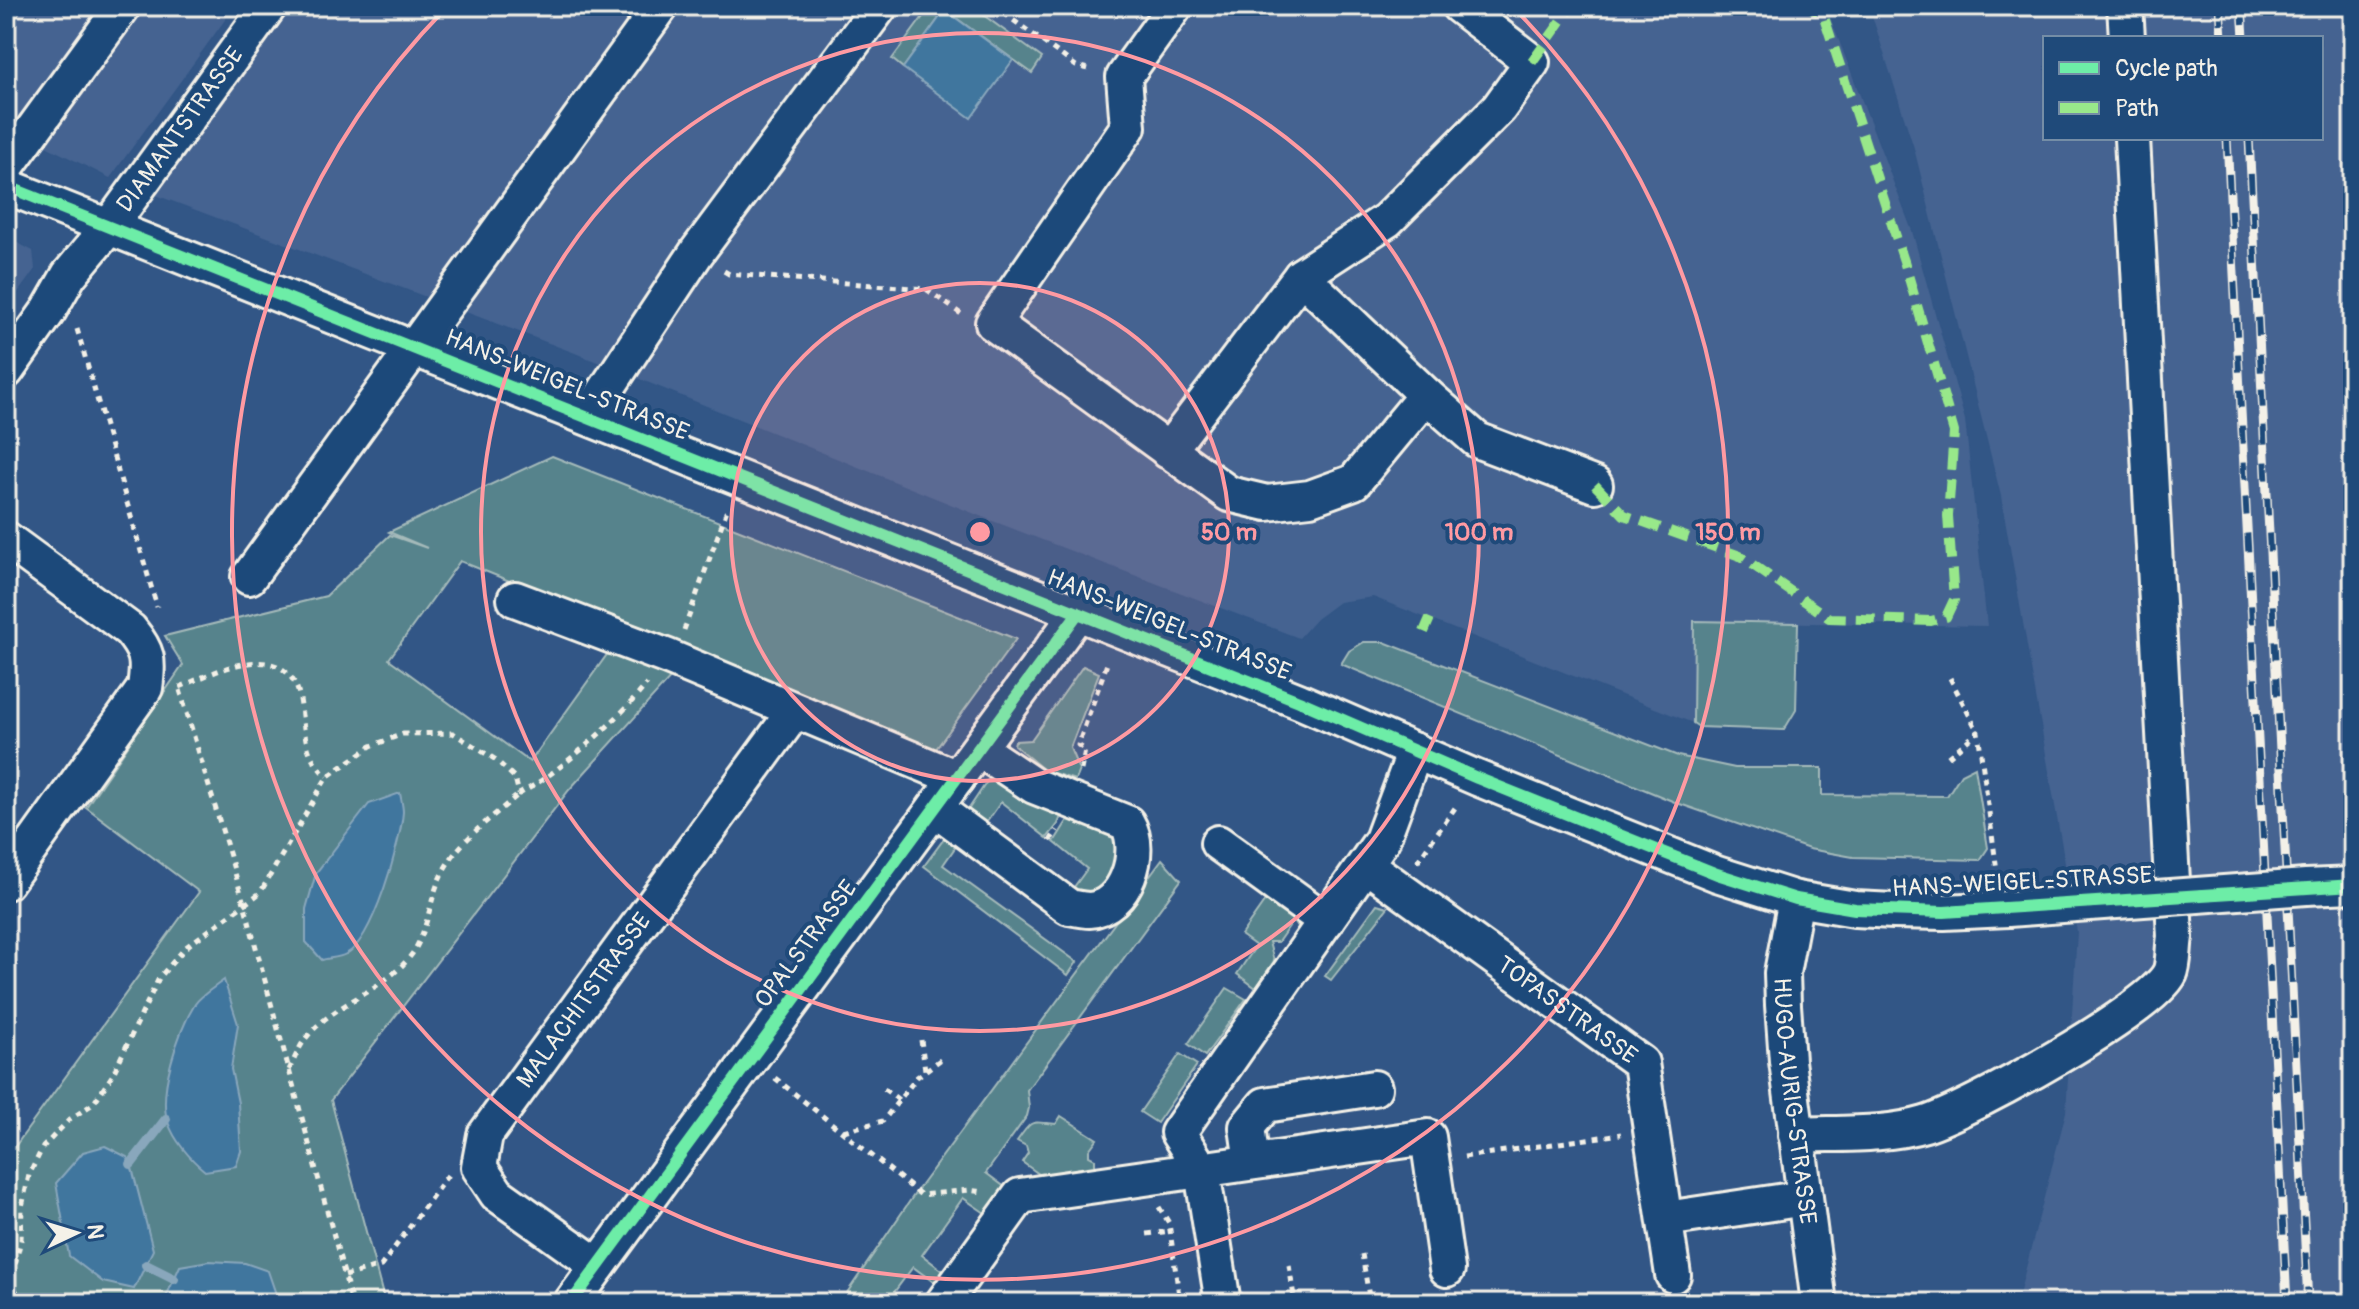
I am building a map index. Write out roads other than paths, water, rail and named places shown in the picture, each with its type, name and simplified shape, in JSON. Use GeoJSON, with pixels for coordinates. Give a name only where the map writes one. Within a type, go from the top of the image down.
{"type":"FeatureCollection","features":[{"type":"Feature","properties":{"kind":"street"},"geometry":{"type":"LineString","coordinates":[[6,167],[123,6]]}},
{"type":"Feature","properties":{"kind":"street","name":"DIAMANTSTRASSE"},"geometry":{"type":"LineString","coordinates":[[6,371],[49,310],[69,275],[109,227],[269,6]]}},
{"type":"Feature","properties":{"kind":"street"},"geometry":{"type":"LineString","coordinates":[[249,577],[661,6]]}},
{"type":"Feature","properties":{"kind":"street"},"geometry":{"type":"LineString","coordinates":[[588,417],[697,252],[880,6]]}},
{"type":"Feature","properties":{"kind":"street"},"geometry":{"type":"LineString","coordinates":[[1176,6],[1124,77],[1128,127],[993,323],[1229,494],[1267,503],[1310,498],[1354,482],[1426,395]]}},
{"type":"Feature","properties":{"kind":"street"},"geometry":{"type":"LineString","coordinates":[[1168,451],[1301,276],[1387,220],[1499,108],[1532,62],[1459,6]]}},
{"type":"Feature","properties":{"kind":"street"},"geometry":{"type":"LineString","coordinates":[[2125,6],[2127,36]]}},
{"type":"Feature","properties":{"kind":"street"},"geometry":{"type":"LineString","coordinates":[[1796,1135],[1897,1130],[1927,1124],[2004,1087],[2120,1019],[2143,1002],[2169,974],[2175,937],[2132,140]]}},
{"type":"Feature","properties":{"kind":"street","name":"HANS-WEIGEL-STRASSE"},"geometry":{"type":"LineString","coordinates":[[6,186],[1299,701],[1477,778],[1717,874],[1796,899],[1855,909],[1894,911],[2004,909],[2353,885]]}},
{"type":"Feature","properties":{"kind":"street"},"geometry":{"type":"LineString","coordinates":[[1301,276],[1477,440],[1595,485]]}},
{"type":"Feature","properties":{"kind":"street"},"geometry":{"type":"LineString","coordinates":[[6,539],[130,630],[145,648],[148,666],[145,688],[6,882]]}},
{"type":"Feature","properties":{"kind":"street"},"geometry":{"type":"LineString","coordinates":[[515,599],[668,657],[957,778]]}},
{"type":"Feature","properties":{"kind":"street","name":"OPALSTRASSE"},"geometry":{"type":"LineString","coordinates":[[571,1303],[1078,613]]}},
{"type":"Feature","properties":{"kind":"street","name":"MALACHITSTRASSE"},"geometry":{"type":"LineString","coordinates":[[598,1266],[497,1194],[479,1167],[485,1135],[794,712]]}},
{"type":"Feature","properties":{"kind":"street"},"geometry":{"type":"LineString","coordinates":[[935,808],[1069,907],[1090,910],[1106,904],[1125,884],[1135,854],[1133,834],[1127,823],[1034,786],[979,749]]}},
{"type":"Feature","properties":{"kind":"street"},"geometry":{"type":"LineString","coordinates":[[1223,1303],[1202,1171],[1178,1133],[1326,921],[1379,875],[1382,840],[1415,751]]}},
{"type":"Feature","properties":{"kind":"street"},"geometry":{"type":"LineString","coordinates":[[1218,843],[1326,921]]}},
{"type":"Feature","properties":{"kind":"street","name":"TOPASSTRASSE"},"geometry":{"type":"LineString","coordinates":[[1379,875],[1641,1063],[1673,1275]]}},
{"type":"Feature","properties":{"kind":"street","name":"HUGO-AURIG-STRASSE"},"geometry":{"type":"LineString","coordinates":[[1796,899],[1782,973],[1787,1061],[1819,1303]]}},
{"type":"Feature","properties":{"kind":"street"},"geometry":{"type":"LineString","coordinates":[[1252,1162],[1247,1127],[1265,1105],[1374,1088]]}},
{"type":"Feature","properties":{"kind":"street"},"geometry":{"type":"LineString","coordinates":[[943,1303],[1020,1196],[1428,1137],[1447,1269]]}},
{"type":"Feature","properties":{"kind":"street"},"geometry":{"type":"LineString","coordinates":[[1666,1219],[1805,1198]]}},
{"type":"Feature","properties":{"kind":"waterway"},"geometry":{"type":"LineString","coordinates":[[131,1164],[166,1119]]}},
{"type":"Feature","properties":{"kind":"waterway"},"geometry":{"type":"LineString","coordinates":[[146,1265],[174,1279]]}},
{"type":"Feature","properties":{"kind":"railway"},"geometry":{"type":"LineString","coordinates":[[2220,6],[2222,36]]}},
{"type":"Feature","properties":{"kind":"railway"},"geometry":{"type":"LineString","coordinates":[[2242,6],[2244,36]]}},
{"type":"Feature","properties":{"kind":"railway"},"geometry":{"type":"LineString","coordinates":[[2227,140],[2287,1303]]}},
{"type":"Feature","properties":{"kind":"railway"},"geometry":{"type":"LineString","coordinates":[[2249,140],[2308,1303]]}}]}
